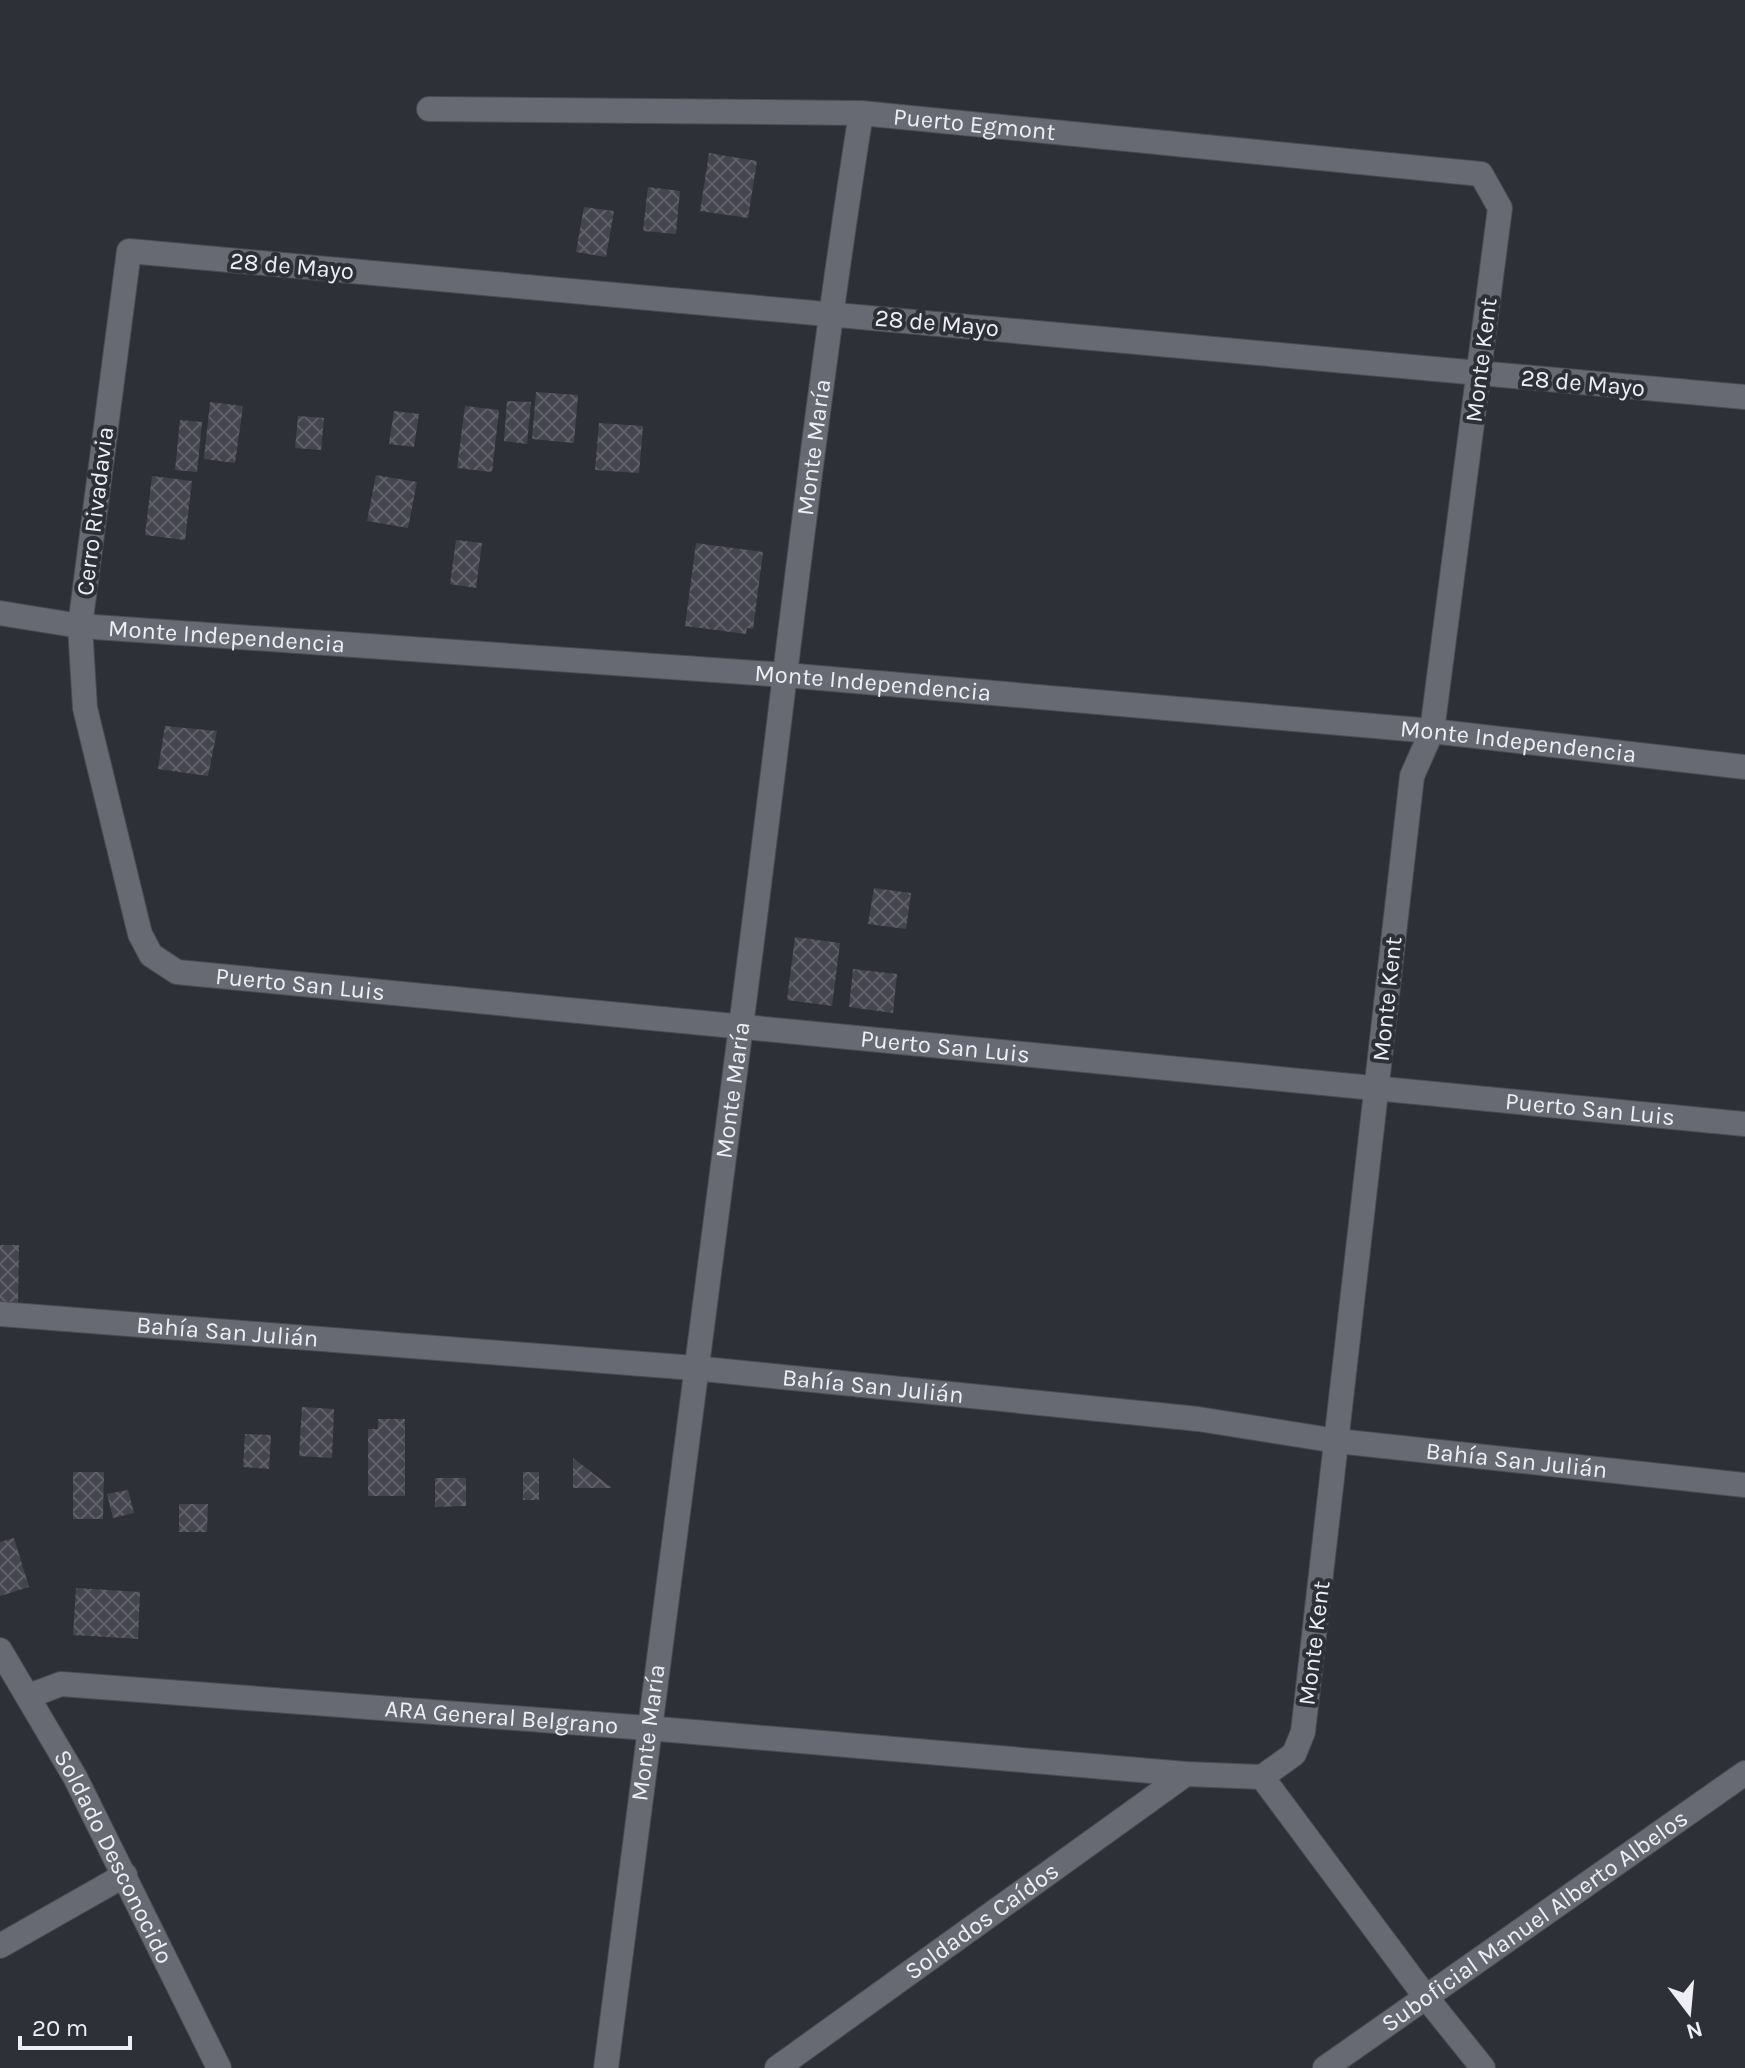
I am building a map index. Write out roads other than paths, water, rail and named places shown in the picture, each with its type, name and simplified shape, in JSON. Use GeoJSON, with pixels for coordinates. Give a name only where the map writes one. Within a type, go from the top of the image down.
{"type":"FeatureCollection","features":[{"type":"Feature","properties":{"kind":"street","name":"Puerto Egmont"},"geometry":{"type":"LineString","coordinates":[[429,109],[861,113],[1481,174],[1500,208]]}},
{"type":"Feature","properties":{"kind":"street","name":"Monte María"},"geometry":{"type":"LineString","coordinates":[[606,2068],[647,1728],[741,1026],[829,313],[861,113]]}},
{"type":"Feature","properties":{"kind":"street","name":"Monte Kent"},"geometry":{"type":"LineString","coordinates":[[1262,1777],[1294,1754],[1303,1732],[1412,776],[1432,731],[1500,208]]}},
{"type":"Feature","properties":{"kind":"street","name":"28 de Mayo"},"geometry":{"type":"LineString","coordinates":[[129,251],[1745,397]]}},
{"type":"Feature","properties":{"kind":"street","name":"Cerro Rivadavia"},"geometry":{"type":"LineString","coordinates":[[129,251],[80,626],[85,708],[140,934],[151,955]]}},
{"type":"Feature","properties":{"kind":"street","name":"Monte Independencia"},"geometry":{"type":"LineString","coordinates":[[0,613],[80,626],[785,675],[1432,731],[1745,767]]}},
{"type":"Feature","properties":{"kind":"street","name":"Puerto San Luis"},"geometry":{"type":"LineString","coordinates":[[151,955],[177,972],[210,976],[1745,1124]]}},
{"type":"Feature","properties":{"kind":"street","name":"Bahía San Julián"},"geometry":{"type":"LineString","coordinates":[[0,1314],[694,1368],[1198,1419],[1337,1441],[1745,1485]]}},
{"type":"Feature","properties":{"kind":"street","name":"Soldado Desconocido"},"geometry":{"type":"LineString","coordinates":[[0,1650],[75,1777],[216,2067]]}},
{"type":"Feature","properties":{"kind":"street","name":"ARA General Belgrano"},"geometry":{"type":"LineString","coordinates":[[29,1696],[61,1684],[647,1728],[1186,1774],[1262,1777]]}},
{"type":"Feature","properties":{"kind":"street","name":"Suboficial Manuel Alberto Albelos"},"geometry":{"type":"LineString","coordinates":[[1325,2068],[1745,1773]]}},
{"type":"Feature","properties":{"kind":"street","name":"Soldados Caídos"},"geometry":{"type":"LineString","coordinates":[[777,2068],[1186,1774]]}},
{"type":"Feature","properties":{"kind":"street"},"geometry":{"type":"LineString","coordinates":[[1262,1777],[1425,1996],[1483,2068]]}},
{"type":"Feature","properties":{"kind":"street"},"geometry":{"type":"LineString","coordinates":[[0,1946],[125,1875]]}}]}
